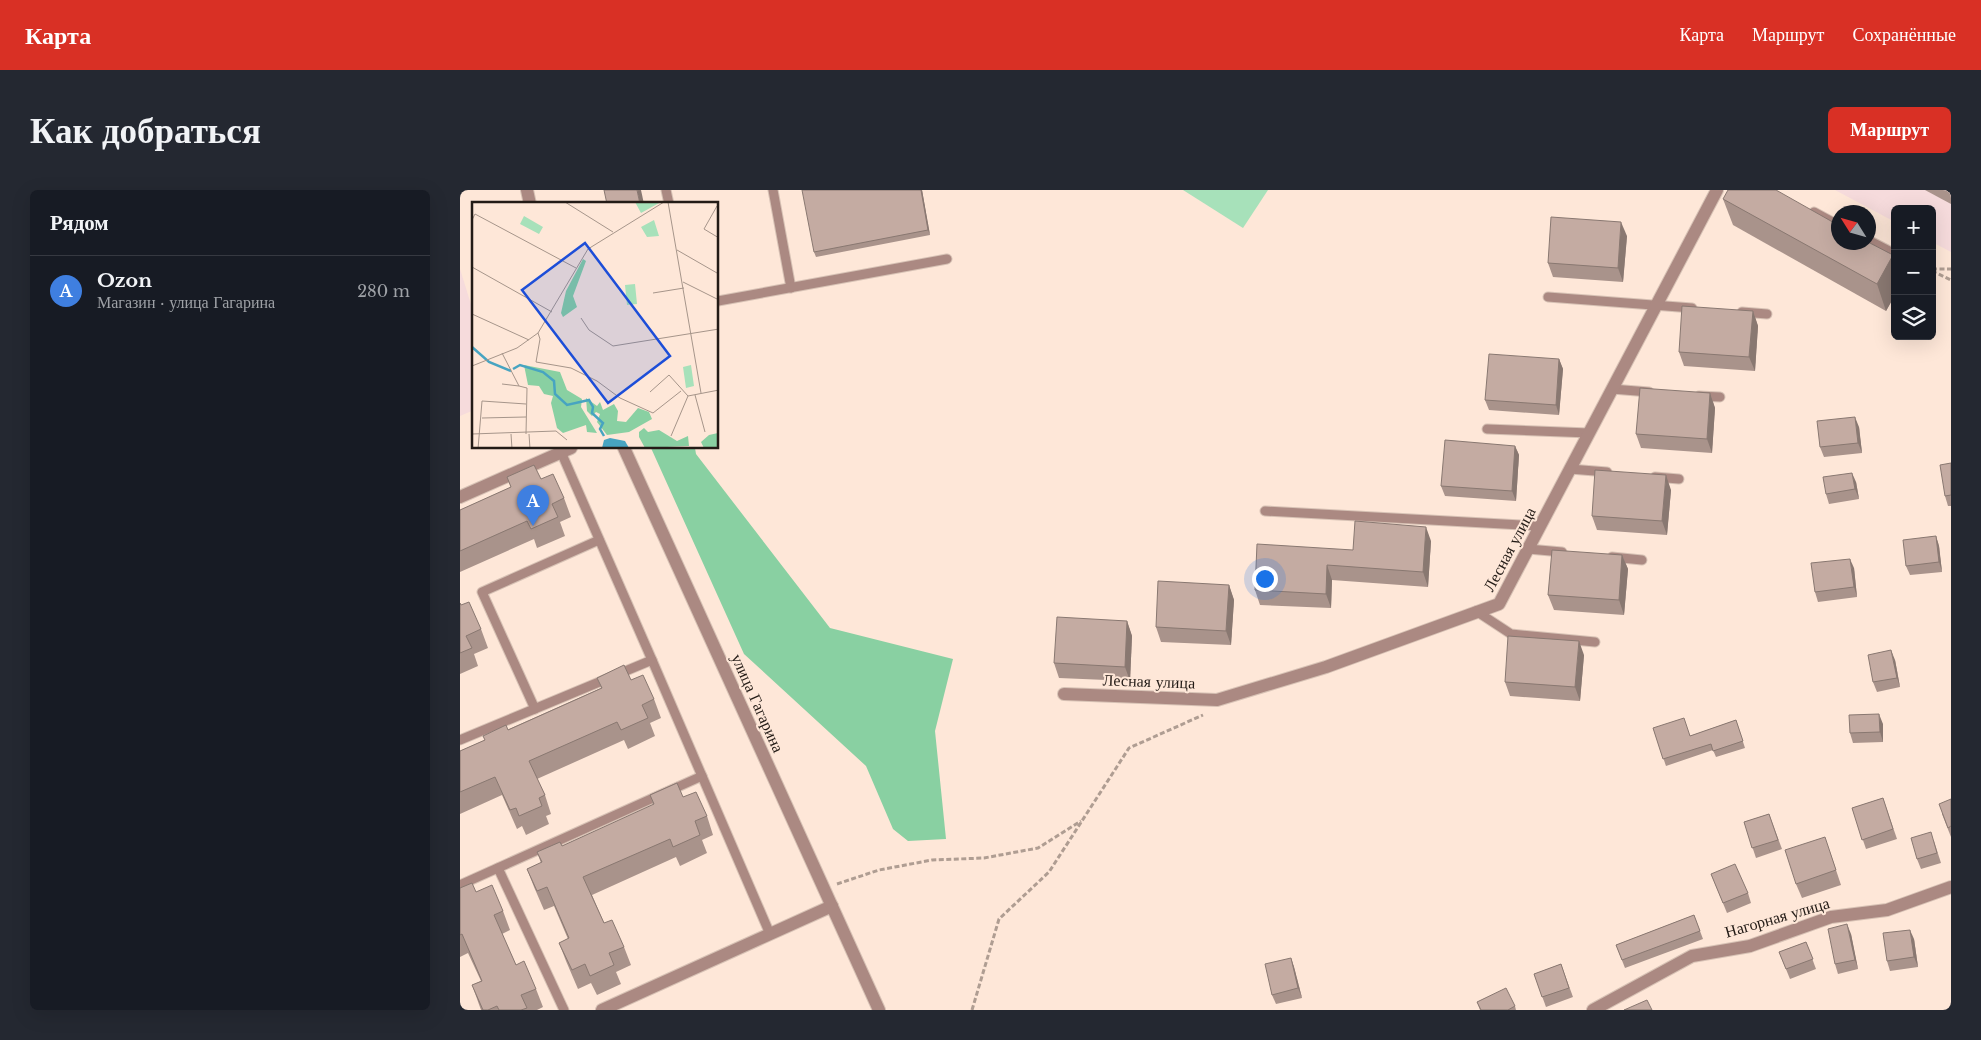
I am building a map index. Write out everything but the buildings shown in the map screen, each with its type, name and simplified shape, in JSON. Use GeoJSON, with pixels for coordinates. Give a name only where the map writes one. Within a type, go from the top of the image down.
{"type":"FeatureCollection","features":[{"type":"Feature","properties":{"kind":"street","name":"Лесная улица"},"geometry":{"type":"LineString","coordinates":[[1064,694],[1217,700],[1326,667],[1499,604],[1717,190]]}},
{"type":"Feature","properties":{"kind":"street","name":"улица Гагарина"},"geometry":{"type":"LineString","coordinates":[[624,449],[879,1010]]}},
{"type":"Feature","properties":{"kind":"street"},"geometry":{"type":"LineString","coordinates":[[460,497],[566,450]]}},
{"type":"Feature","properties":{"kind":"street","name":"Нагорная улица"},"geometry":{"type":"LineString","coordinates":[[1593,1010],[1692,956],[1750,946],[1831,917],[1886,910],[1951,887]]}},
{"type":"Feature","properties":{"kind":"street"},"geometry":{"type":"LineString","coordinates":[[602,1010],[832,906]]}},
{"type":"Feature","properties":{"kind":"lane"},"geometry":{"type":"LineString","coordinates":[[773,190],[791,288]]}},
{"type":"Feature","properties":{"kind":"lane"},"geometry":{"type":"LineString","coordinates":[[1806,207],[1831,220]]}},
{"type":"Feature","properties":{"kind":"lane"},"geometry":{"type":"LineString","coordinates":[[1876,244],[1891,252]]}},
{"type":"Feature","properties":{"kind":"lane"},"geometry":{"type":"LineString","coordinates":[[719,301],[947,259]]}},
{"type":"Feature","properties":{"kind":"lane"},"geometry":{"type":"LineString","coordinates":[[1548,297],[1702,309]]}},
{"type":"Feature","properties":{"kind":"lane"},"geometry":{"type":"LineString","coordinates":[[1730,311],[1766,314]]}},
{"type":"Feature","properties":{"kind":"lane"},"geometry":{"type":"LineString","coordinates":[[1612,389],[1661,393]]}},
{"type":"Feature","properties":{"kind":"lane"},"geometry":{"type":"LineString","coordinates":[[1690,395],[1720,397]]}},
{"type":"Feature","properties":{"kind":"lane"},"geometry":{"type":"LineString","coordinates":[[1488,429],[1589,433]]}},
{"type":"Feature","properties":{"kind":"lane"},"geometry":{"type":"LineString","coordinates":[[566,450],[599,540],[770,934]]}},
{"type":"Feature","properties":{"kind":"lane"},"geometry":{"type":"LineString","coordinates":[[1570,469],[1619,474]]}},
{"type":"Feature","properties":{"kind":"lane"},"geometry":{"type":"LineString","coordinates":[[1649,476],[1679,479]]}},
{"type":"Feature","properties":{"kind":"lane"},"geometry":{"type":"LineString","coordinates":[[1265,511],[1540,526]]}},
{"type":"Feature","properties":{"kind":"lane"},"geometry":{"type":"LineString","coordinates":[[535,708],[482,592],[599,540]]}},
{"type":"Feature","properties":{"kind":"lane"},"geometry":{"type":"LineString","coordinates":[[1528,549],[1575,554]]}},
{"type":"Feature","properties":{"kind":"lane"},"geometry":{"type":"LineString","coordinates":[[1604,556],[1642,560]]}},
{"type":"Feature","properties":{"kind":"lane"},"geometry":{"type":"LineString","coordinates":[[1476,611],[1511,634],[1595,642]]}},
{"type":"Feature","properties":{"kind":"lane"},"geometry":{"type":"LineString","coordinates":[[460,740],[652,660]]}},
{"type":"Feature","properties":{"kind":"lane"},"geometry":{"type":"LineString","coordinates":[[460,885],[702,776]]}},
{"type":"Feature","properties":{"kind":"lane"},"geometry":{"type":"LineString","coordinates":[[498,868],[564,1010]]}},
{"type":"Feature","properties":{"kind":"path"},"geometry":{"type":"LineString","coordinates":[[1936,270],[1951,269]]}},
{"type":"Feature","properties":{"kind":"path"},"geometry":{"type":"LineString","coordinates":[[1936,272],[1951,280]]}},
{"type":"Feature","properties":{"kind":"path"},"geometry":{"type":"LineString","coordinates":[[972,1010],[999,920],[1049,872],[1129,748],[1205,714]]}},
{"type":"Feature","properties":{"kind":"path"},"geometry":{"type":"LineString","coordinates":[[824,888],[879,870],[932,860],[984,858],[1038,848],[1084,820]]}},
{"type":"Feature","properties":{"kind":"shaded area"},"geometry":{"type":"Polygon","coordinates":[[[1835,190],[1951,190],[1951,252],[1936,244],[1936,205],[1891,205],[1891,220],[1876,212],[1876,205],[1863,205],[1835,190]]]}},
{"type":"Feature","properties":{"kind":"shaded area"},"geometry":{"type":"Polygon","coordinates":[[[460,269],[472,308],[472,411],[460,416],[460,269]]]}},
{"type":"Feature","properties":{"kind":"green space"},"geometry":{"type":"Polygon","coordinates":[[[1183,190],[1268,190],[1243,228],[1183,190]]]}},
{"type":"Feature","properties":{"kind":"green space"},"geometry":{"type":"Polygon","coordinates":[[[651,449],[695,449],[696,454],[830,628],[953,659],[935,731],[946,839],[908,841],[893,829],[866,766],[744,654],[651,449]]]}},
{"type":"Feature","properties":{"kind":"place","name":"Ozon"},"geometry":{"type":"Point","coordinates":[533,526]}}]}
